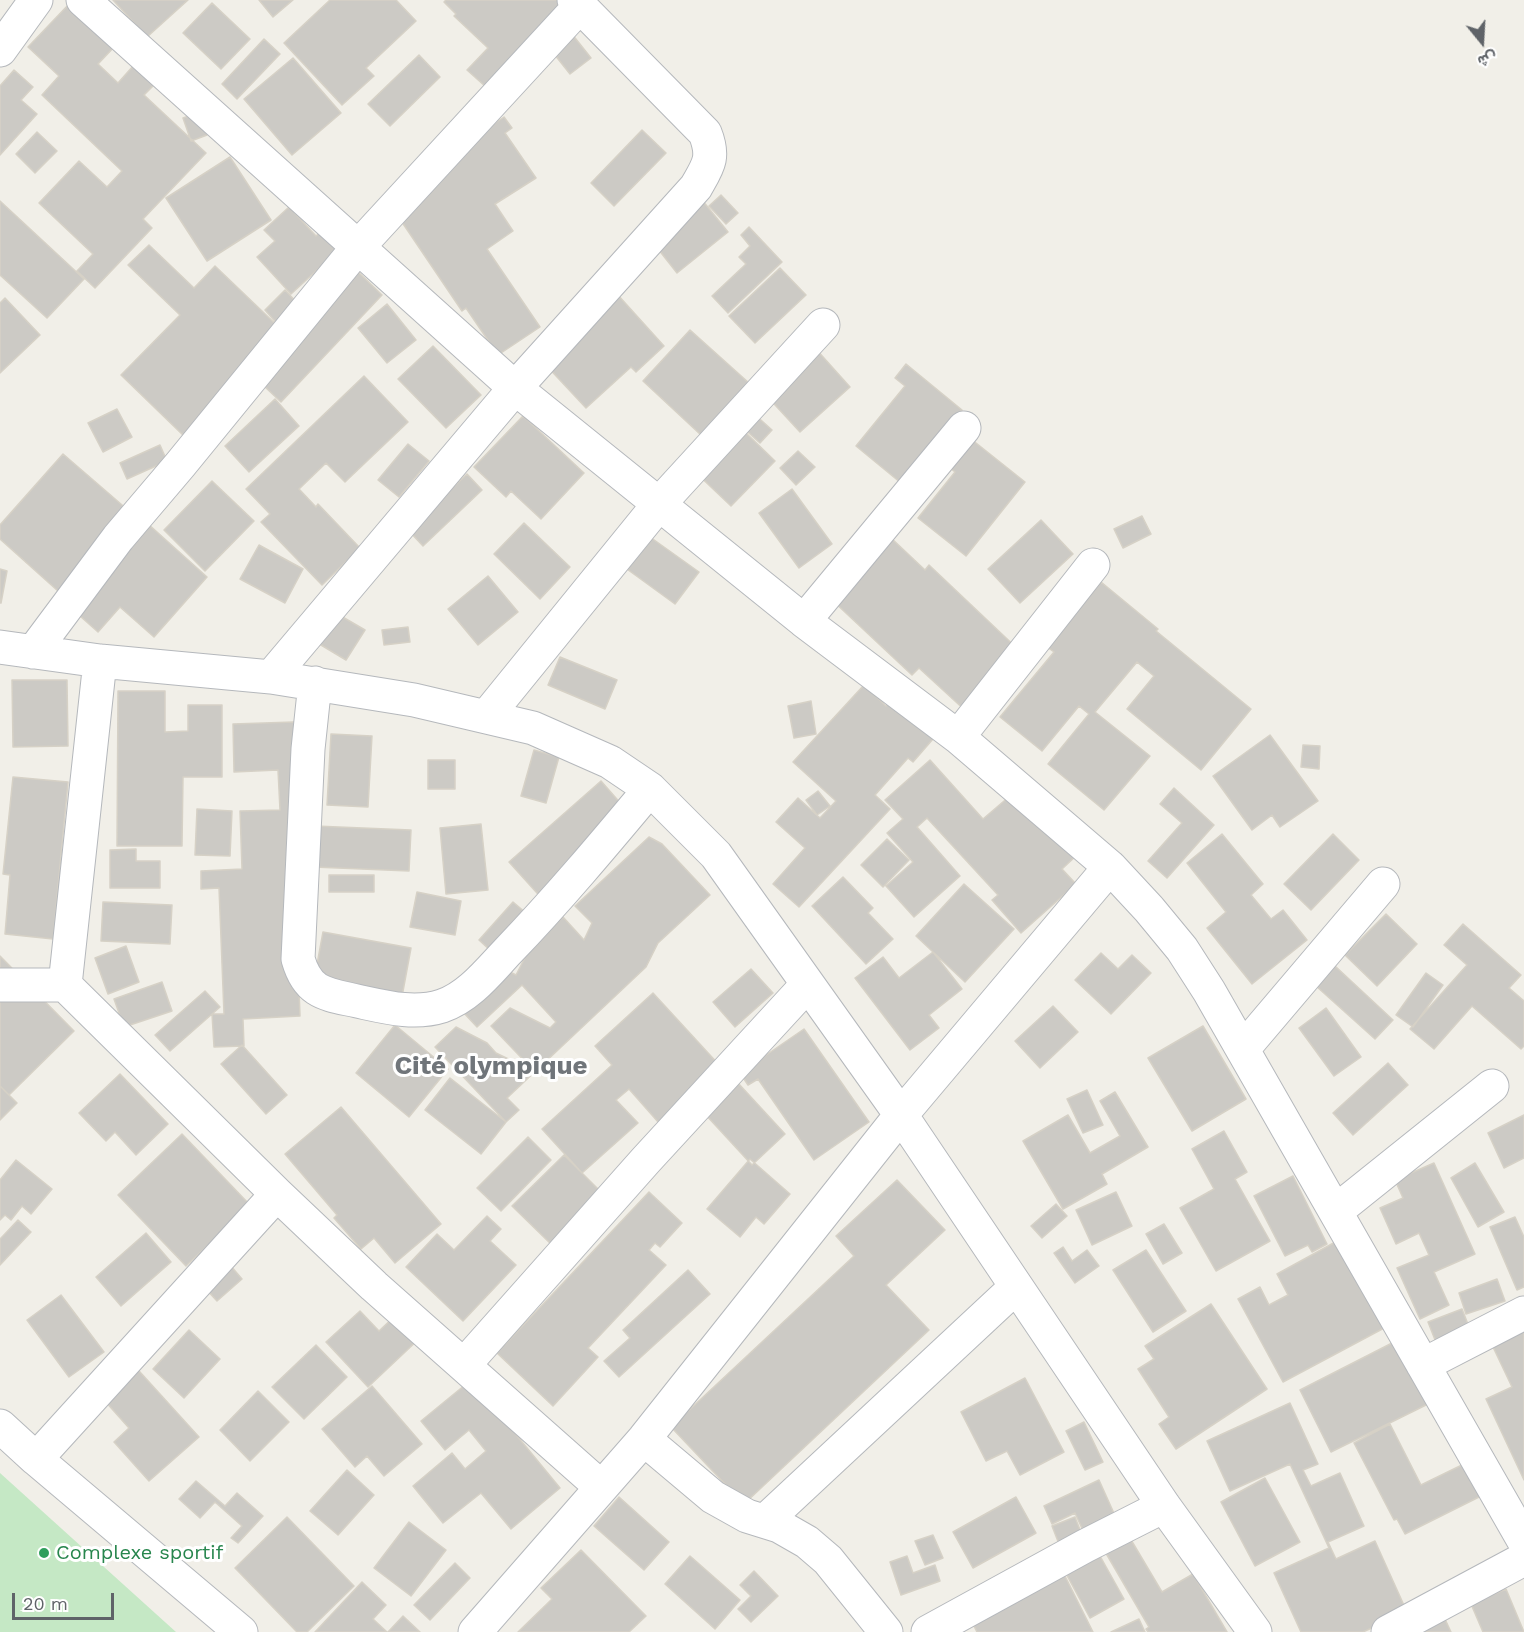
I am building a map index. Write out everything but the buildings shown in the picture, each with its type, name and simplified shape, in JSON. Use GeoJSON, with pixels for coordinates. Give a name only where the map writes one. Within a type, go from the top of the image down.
{"type":"FeatureCollection","features":[{"type":"Feature","properties":{"kind":"street"},"geometry":{"type":"LineString","coordinates":[[0,50],[36,0]]}},
{"type":"Feature","properties":{"kind":"street"},"geometry":{"type":"LineString","coordinates":[[83,0],[515,388],[804,621],[958,737],[1110,867],[1182,949],[1243,1049],[1524,1541]]}},
{"type":"Feature","properties":{"kind":"street"},"geometry":{"type":"LineString","coordinates":[[33,652],[118,538],[358,247],[577,3],[705,133],[710,146],[710,161],[696,187],[515,388],[271,677]]}},
{"type":"Feature","properties":{"kind":"street"},"geometry":{"type":"LineString","coordinates":[[486,717],[659,504],[823,325]]}},
{"type":"Feature","properties":{"kind":"street"},"geometry":{"type":"LineString","coordinates":[[804,621],[964,428]]}},
{"type":"Feature","properties":{"kind":"street"},"geometry":{"type":"LineString","coordinates":[[958,737],[1094,565]]}},
{"type":"Feature","properties":{"kind":"street"},"geometry":{"type":"LineString","coordinates":[[0,647],[100,661],[271,677],[414,700],[534,728],[610,762],[650,789],[716,855],[901,1115],[1164,1506],[1255,1632]]}},
{"type":"Feature","properties":{"kind":"street"},"geometry":{"type":"LineString","coordinates":[[65,985],[100,661]]}},
{"type":"Feature","properties":{"kind":"street"},"geometry":{"type":"LineString","coordinates":[[315,683],[308,749],[298,959],[302,972],[310,984],[326,994],[397,1009],[420,1010],[443,1006],[463,995],[481,980],[554,904],[650,789]]}},
{"type":"Feature","properties":{"kind":"street"},"geometry":{"type":"LineString","coordinates":[[475,1632],[644,1439],[901,1115],[1110,867]]}},
{"type":"Feature","properties":{"kind":"street"},"geometry":{"type":"LineString","coordinates":[[1243,1049],[1383,884]]}},
{"type":"Feature","properties":{"kind":"street"},"geometry":{"type":"LineString","coordinates":[[2,989],[65,985],[374,1287],[601,1487]]}},
{"type":"Feature","properties":{"kind":"street"},"geometry":{"type":"LineString","coordinates":[[464,1365],[638,1169],[807,985]]}},
{"type":"Feature","properties":{"kind":"street"},"geometry":{"type":"LineString","coordinates":[[1336,1211],[1492,1086]]}},
{"type":"Feature","properties":{"kind":"street"},"geometry":{"type":"LineString","coordinates":[[36,1460],[277,1194]]}},
{"type":"Feature","properties":{"kind":"street"},"geometry":{"type":"LineString","coordinates":[[765,1521],[1016,1287]]}},
{"type":"Feature","properties":{"kind":"street"},"geometry":{"type":"LineString","coordinates":[[1423,1365],[1524,1313]]}},
{"type":"Feature","properties":{"kind":"street"},"geometry":{"type":"LineString","coordinates":[[0,1426],[36,1460],[241,1632]]}},
{"type":"Feature","properties":{"kind":"street"},"geometry":{"type":"LineString","coordinates":[[644,1439],[713,1497],[747,1516],[779,1526],[807,1542],[828,1560],[886,1632]]}},
{"type":"Feature","properties":{"kind":"street"},"geometry":{"type":"LineString","coordinates":[[928,1632],[1164,1506]]}},
{"type":"Feature","properties":{"kind":"street"},"geometry":{"type":"LineString","coordinates":[[1388,1632],[1524,1559]]}},
{"type":"Feature","properties":{"kind":"green space","name":"Complexe sportif"},"geometry":{"type":"Polygon","coordinates":[[[0,1473],[176,1632],[0,1632],[0,1473]]]}},
{"type":"Feature","properties":{"kind":"place","name":"Complexe sportif"},"geometry":{"type":"Point","coordinates":[44,1553]}},
{"type":"Feature","properties":{"kind":"district","name":"Cité olympique"},"geometry":{"type":"Point","coordinates":[491,1066]}}]}
